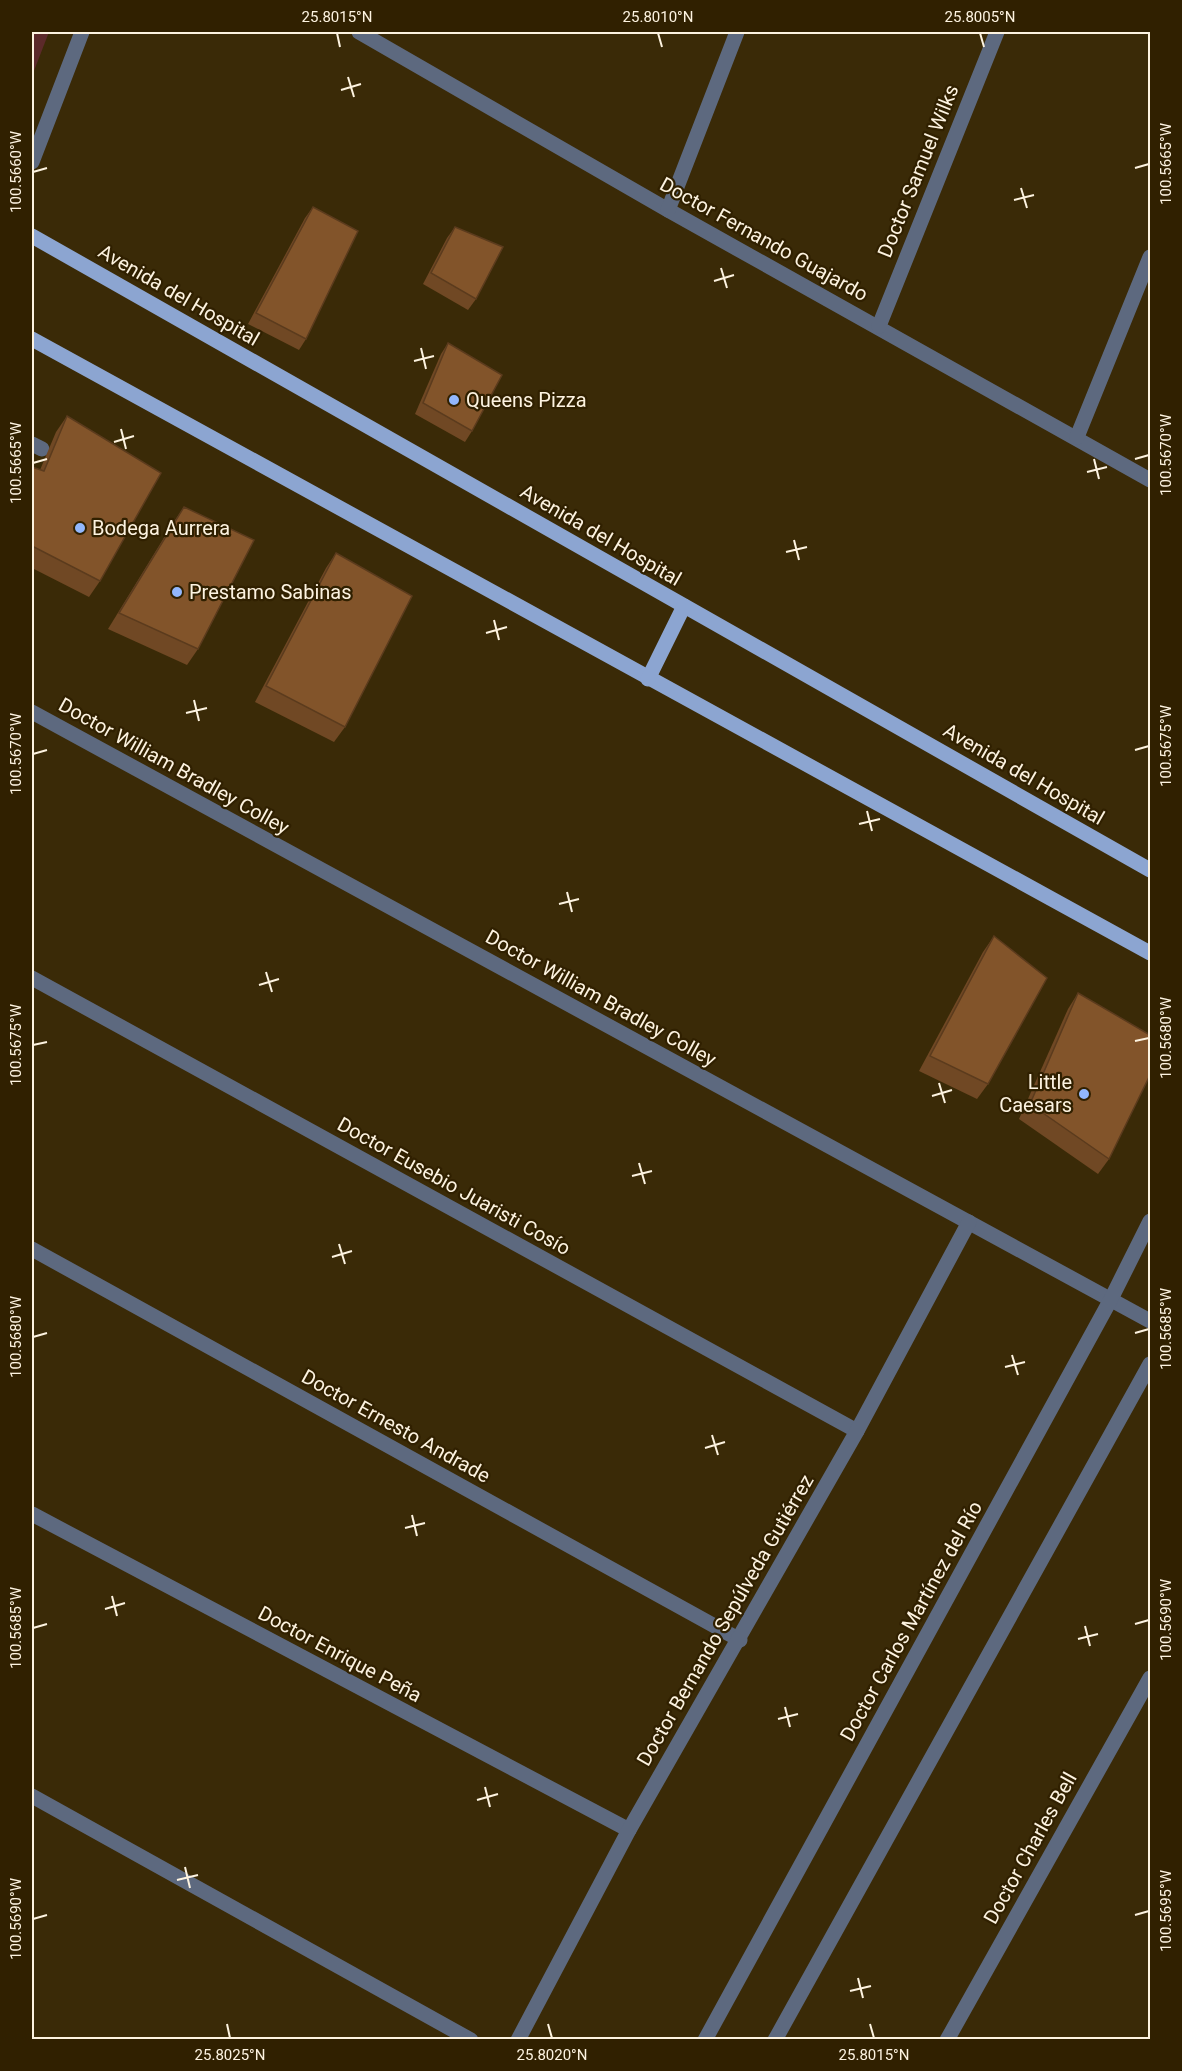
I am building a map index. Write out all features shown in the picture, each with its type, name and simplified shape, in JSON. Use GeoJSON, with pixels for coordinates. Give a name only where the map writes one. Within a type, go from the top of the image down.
{"type":"FeatureCollection","features":[{"type":"Feature","properties":{"kind":"main road","name":"Avenida del Hospital"},"geometry":{"type":"LineString","coordinates":[[32,236],[1150,870]]}},
{"type":"Feature","properties":{"kind":"main road"},"geometry":{"type":"LineString","coordinates":[[32,339],[1150,953]]}},
{"type":"Feature","properties":{"kind":"main road"},"geometry":{"type":"LineString","coordinates":[[648,679],[684,606]]}},
{"type":"Feature","properties":{"kind":"street"},"geometry":{"type":"LineString","coordinates":[[32,162],[82,32]]}},
{"type":"Feature","properties":{"kind":"street","name":"Doctor Fernando Guajardo"},"geometry":{"type":"LineString","coordinates":[[359,32],[668,210],[879,326],[1150,480]]}},
{"type":"Feature","properties":{"kind":"street"},"geometry":{"type":"LineString","coordinates":[[668,210],[737,32]]}},
{"type":"Feature","properties":{"kind":"street","name":"Doctor Samuel Wilks"},"geometry":{"type":"LineString","coordinates":[[879,326],[997,32]]}},
{"type":"Feature","properties":{"kind":"street"},"geometry":{"type":"LineString","coordinates":[[1077,437],[1150,257]]}},
{"type":"Feature","properties":{"kind":"street","name":"Doctor William Bradley Colley"},"geometry":{"type":"LineString","coordinates":[[32,712],[1150,1321]]}},
{"type":"Feature","properties":{"kind":"street","name":"Doctor Eusebio Juaristi Cosío"},"geometry":{"type":"LineString","coordinates":[[32,978],[857,1431]]}},
{"type":"Feature","properties":{"kind":"street","name":"Doctor Carlos Martínez del Río"},"geometry":{"type":"LineString","coordinates":[[705,2040],[1111,1299],[1150,1221]]}},
{"type":"Feature","properties":{"kind":"street","name":"Doctor Bernando Sepúlveda Gutiérrez"},"geometry":{"type":"LineString","coordinates":[[518,2040],[629,1830],[740,1640],[857,1431],[969,1222]]}},
{"type":"Feature","properties":{"kind":"street","name":"Doctor Ernesto Andrade"},"geometry":{"type":"LineString","coordinates":[[32,1249],[740,1640]]}},
{"type":"Feature","properties":{"kind":"street"},"geometry":{"type":"LineString","coordinates":[[775,2040],[1150,1364]]}},
{"type":"Feature","properties":{"kind":"street","name":"Doctor Enrique Peña"},"geometry":{"type":"LineString","coordinates":[[32,1514],[629,1830]]}},
{"type":"Feature","properties":{"kind":"street","name":"Doctor Charles Bell"},"geometry":{"type":"LineString","coordinates":[[947,2040],[1150,1678]]}},
{"type":"Feature","properties":{"kind":"street"},"geometry":{"type":"LineString","coordinates":[[32,1796],[471,2040]]}},
{"type":"Feature","properties":{"kind":"shaded area"},"geometry":{"type":"Polygon","coordinates":[[[32,32],[49,32],[32,76],[32,32]]]}},
{"type":"Feature","properties":{"kind":"building"},"geometry":{"type":"Polygon","coordinates":[[[313,207],[358,231],[306,339],[256,313],[313,207]]]}},
{"type":"Feature","properties":{"kind":"building"},"geometry":{"type":"Polygon","coordinates":[[[455,227],[503,247],[476,299],[431,273],[455,227]]]}},
{"type":"Feature","properties":{"kind":"building","name":"Queens Pizza"},"geometry":{"type":"Polygon","coordinates":[[[448,343],[502,375],[472,431],[423,403],[448,343]]]}},
{"type":"Feature","properties":{"kind":"building","name":"Bodega Aurrera"},"geometry":{"type":"Polygon","coordinates":[[[67,416],[161,473],[100,581],[32,546],[32,467],[44,471],[67,416]]]}},
{"type":"Feature","properties":{"kind":"building","name":"Prestamo Sabinas"},"geometry":{"type":"Polygon","coordinates":[[[184,507],[254,540],[198,649],[119,613],[184,507]]]}},
{"type":"Feature","properties":{"kind":"building"},"geometry":{"type":"Polygon","coordinates":[[[336,553],[412,596],[345,727],[266,686],[336,553]]]}},
{"type":"Feature","properties":{"kind":"building"},"geometry":{"type":"Polygon","coordinates":[[[994,936],[1047,978],[988,1084],[930,1056],[994,936]]]}},
{"type":"Feature","properties":{"kind":"building","name":"Little Caesars"},"geometry":{"type":"Polygon","coordinates":[[[1078,993],[1150,1035],[1150,1075],[1109,1159],[1030,1104],[1078,993]]]}},
{"type":"Feature","properties":{"kind":"place","name":"Queens Pizza"},"geometry":{"type":"Point","coordinates":[454,400]}},
{"type":"Feature","properties":{"kind":"place","name":"Bodega Aurrera"},"geometry":{"type":"Point","coordinates":[80,528]}},
{"type":"Feature","properties":{"kind":"place","name":"Prestamo Sabinas"},"geometry":{"type":"Point","coordinates":[177,592]}},
{"type":"Feature","properties":{"kind":"place","name":"Little Caesars"},"geometry":{"type":"Point","coordinates":[1084,1094]}}]}
